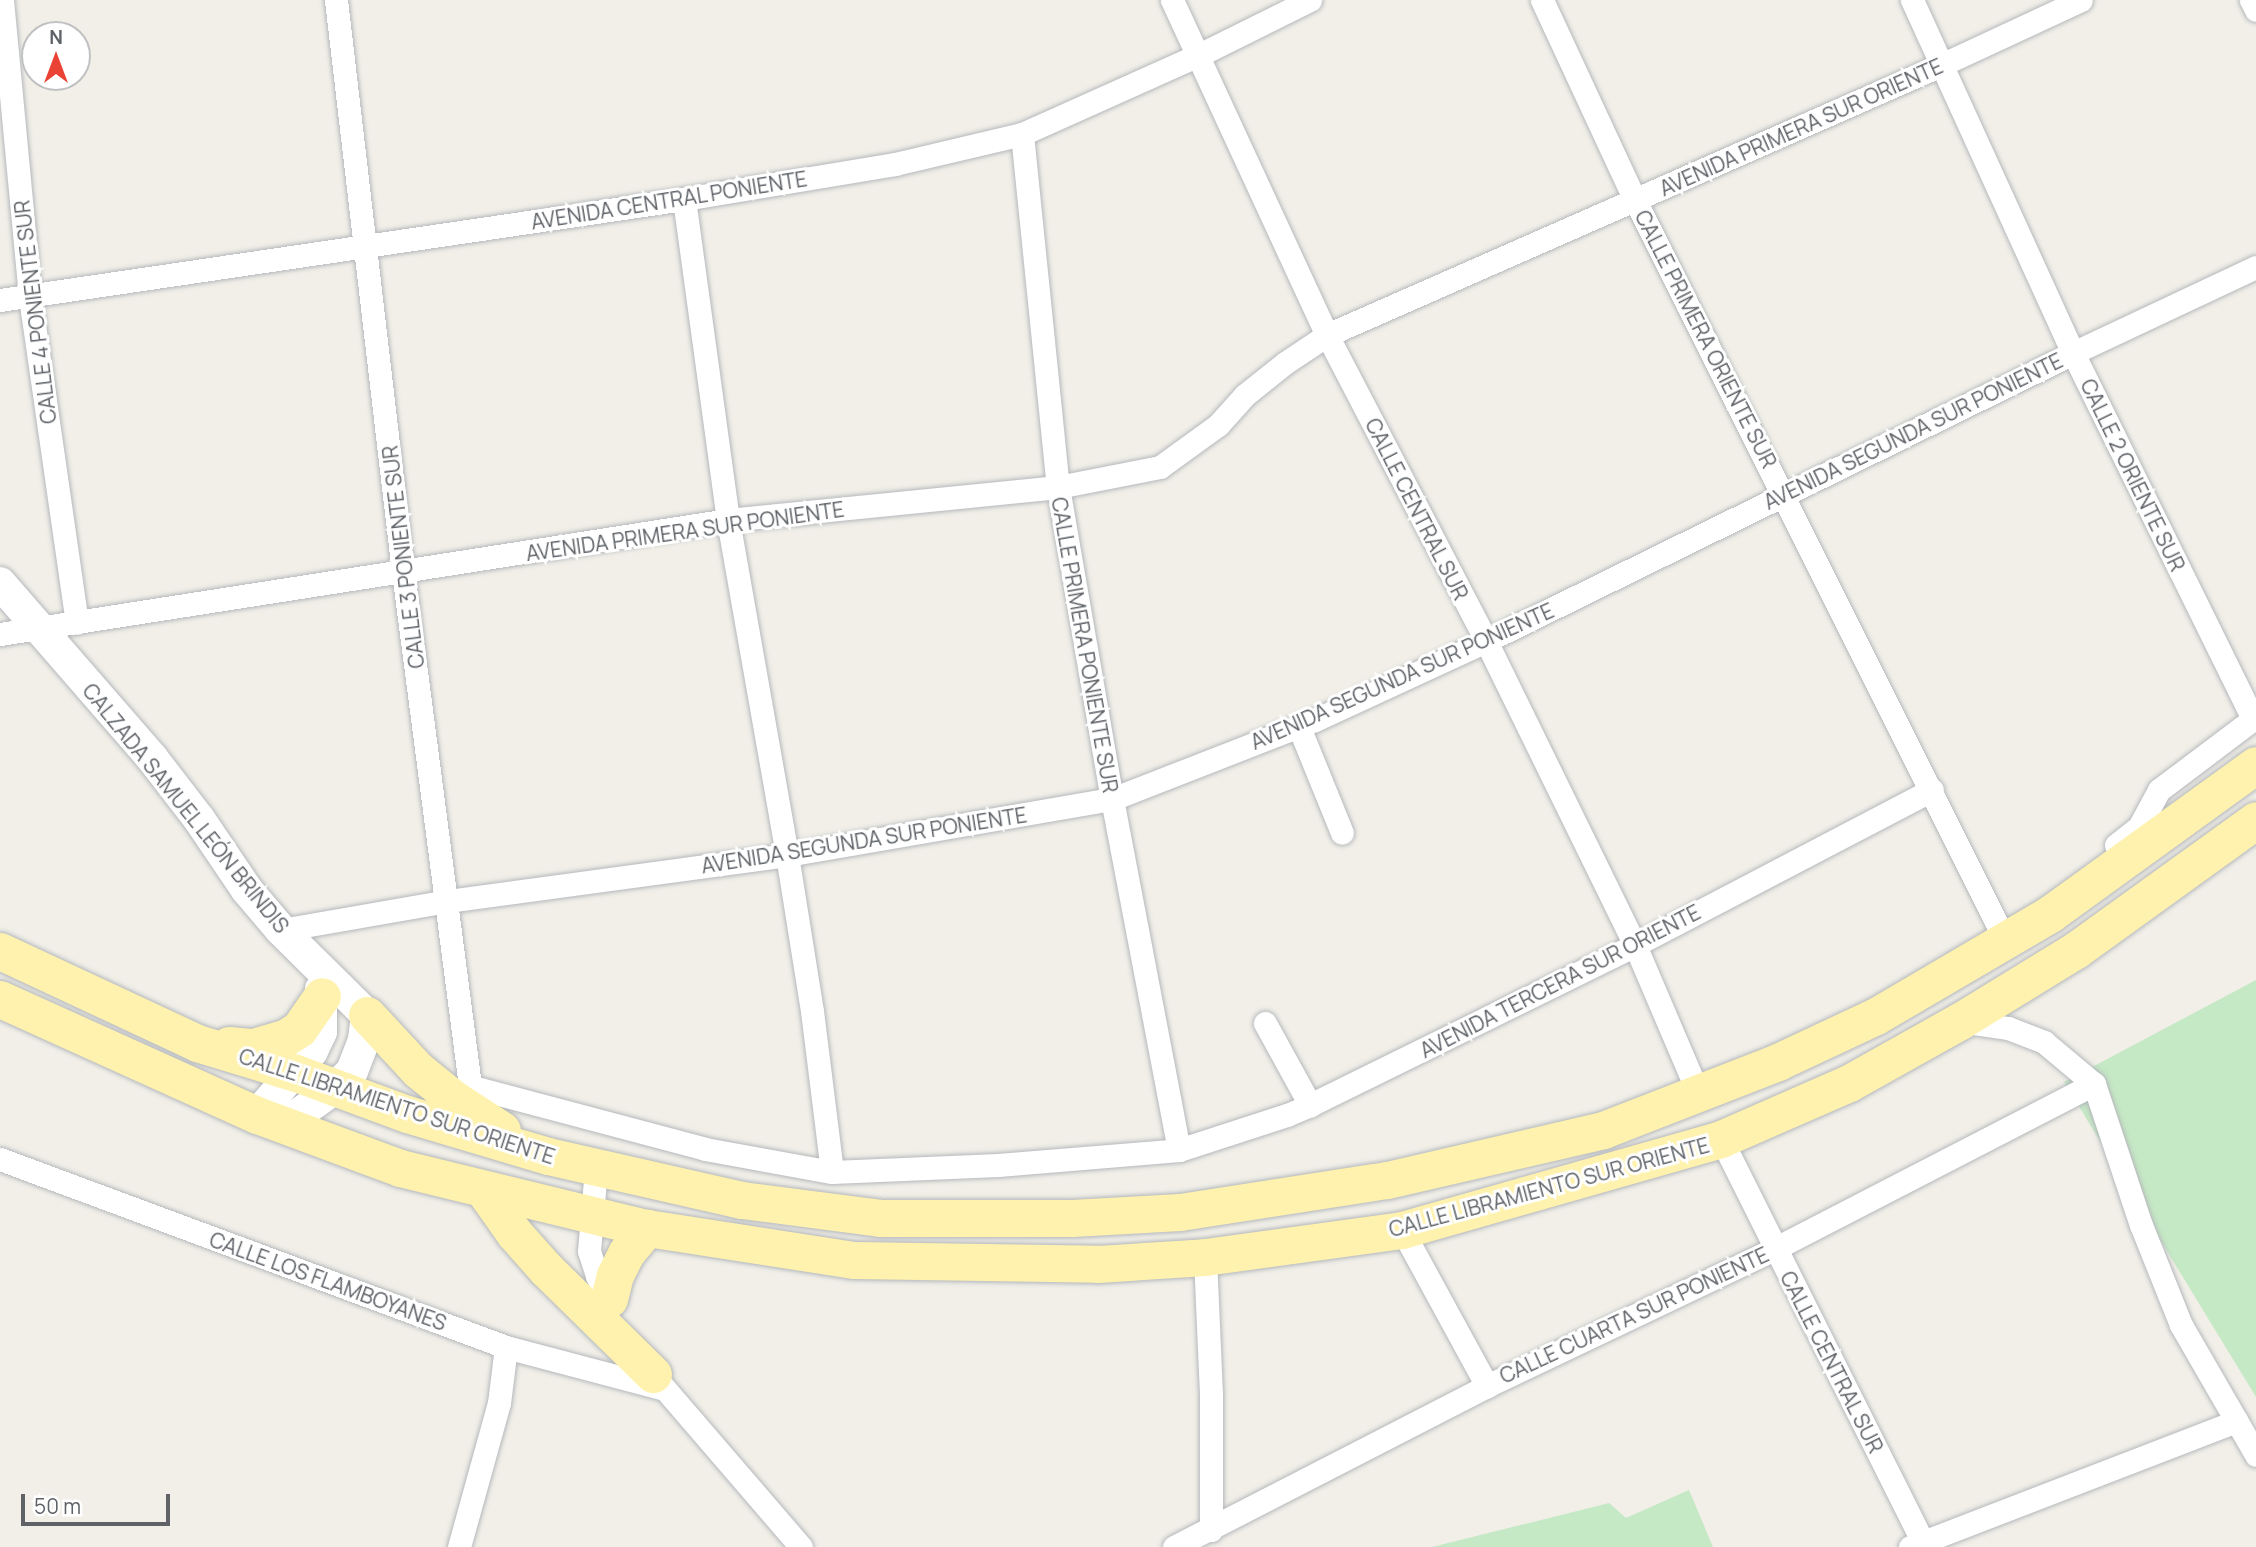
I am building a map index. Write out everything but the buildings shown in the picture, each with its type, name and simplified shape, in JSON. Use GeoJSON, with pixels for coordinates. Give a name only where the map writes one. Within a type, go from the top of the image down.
{"type":"FeatureCollection","features":[{"type":"Feature","properties":{"kind":"main road","name":"CALLE LIBRAMIENTO SUR ORIENTE"},"geometry":{"type":"LineString","coordinates":[[0,951],[197,1043],[296,1073],[407,1114],[596,1168],[742,1200],[880,1218],[1072,1218],[1180,1212],[1400,1177],[1603,1130],[1699,1095],[1876,1016],[2050,914],[2256,765]]}},
{"type":"Feature","properties":{"kind":"main road","name":"CALLE LIBRAMIENTO SUR ORIENTE"},"geometry":{"type":"LineString","coordinates":[[0,999],[271,1119],[400,1168],[647,1228],[855,1260],[1098,1264],[1205,1256],[1402,1230],[1721,1139],[1849,1083],[1960,1021],[2076,950],[2256,820]]}},
{"type":"Feature","properties":{"kind":"main road"},"geometry":{"type":"LineString","coordinates":[[197,1043],[253,1047],[285,1038],[299,1029],[321,981]]}},
{"type":"Feature","properties":{"kind":"main road"},"geometry":{"type":"LineString","coordinates":[[368,1015],[418,1070],[472,1100],[548,1156]]}},
{"type":"Feature","properties":{"kind":"main road"},"geometry":{"type":"LineString","coordinates":[[482,1189],[514,1233],[546,1269],[657,1381]]}},
{"type":"Feature","properties":{"kind":"main road"},"geometry":{"type":"LineString","coordinates":[[609,1299],[615,1275],[626,1253],[647,1228]]}},
{"type":"Feature","properties":{"kind":"street","name":"CALLE 4 PONIENTE SUR"},"geometry":{"type":"LineString","coordinates":[[2,0],[30,297],[77,623]]}},
{"type":"Feature","properties":{"kind":"street","name":"CALLE 3 PONIENTE SUR"},"geometry":{"type":"LineString","coordinates":[[336,0],[403,572],[472,1100]]}},
{"type":"Feature","properties":{"kind":"street","name":"CALLE CENTRAL SUR"},"geometry":{"type":"LineString","coordinates":[[1172,0],[1327,335],[1486,641],[1635,945],[1699,1095]]}},
{"type":"Feature","properties":{"kind":"street","name":"AVENIDA CENTRAL PONIENTE"},"geometry":{"type":"LineString","coordinates":[[0,300],[684,199],[895,164],[1022,134],[1199,55],[1310,0]]}},
{"type":"Feature","properties":{"kind":"street","name":"CALLE PRIMERA ORIENTE SUR"},"geometry":{"type":"LineString","coordinates":[[1542,0],[1635,200],[2005,940]]}},
{"type":"Feature","properties":{"kind":"street","name":"CALLE 2 ORIENTE SUR"},"geometry":{"type":"LineString","coordinates":[[1912,0],[2073,353],[2254,718]]}},
{"type":"Feature","properties":{"kind":"street","name":"AVENIDA PRIMERA SUR ORIENTE"},"geometry":{"type":"LineString","coordinates":[[1327,335],[1941,65],[2081,0]]}},
{"type":"Feature","properties":{"kind":"street"},"geometry":{"type":"LineString","coordinates":[[2251,0],[2256,10]]}},
{"type":"Feature","properties":{"kind":"street","name":"CALLE PRIMERA PONIENTE SUR"},"geometry":{"type":"LineString","coordinates":[[1022,134],[1058,487],[1112,799],[1179,1150]]}},
{"type":"Feature","properties":{"kind":"street"},"geometry":{"type":"LineString","coordinates":[[684,199],[728,520],[812,1011],[832,1172]]}},
{"type":"Feature","properties":{"kind":"street","name":"AVENIDA SEGUNDA SUR PONIENTE"},"geometry":{"type":"LineString","coordinates":[[281,930],[447,901],[787,855],[1112,799],[1298,727],[1486,641],[2073,353],[2256,267]]}},
{"type":"Feature","properties":{"kind":"street","name":"AVENIDA PRIMERA SUR PONIENTE"},"geometry":{"type":"LineString","coordinates":[[0,634],[728,520],[1058,487],[1160,467],[1218,425],[1245,396],[1285,363],[1327,335]]}},
{"type":"Feature","properties":{"kind":"street","name":"CALZADA SAMUEL LEÓN BRINDIS"},"geometry":{"type":"LineString","coordinates":[[0,583],[152,758],[199,819],[247,890],[321,981],[368,1015]]}},
{"type":"Feature","properties":{"kind":"street"},"geometry":{"type":"LineString","coordinates":[[2050,914],[2096,860],[2139,827],[2159,790],[2254,718]]}},
{"type":"Feature","properties":{"kind":"street"},"geometry":{"type":"LineString","coordinates":[[1298,727],[1342,833]]}},
{"type":"Feature","properties":{"kind":"street","name":"AVENIDA TERCERA SUR ORIENTE"},"geometry":{"type":"LineString","coordinates":[[472,1100],[705,1149],[832,1172],[998,1165],[1179,1150],[1310,1105],[1635,945],[1932,790]]}},
{"type":"Feature","properties":{"kind":"street"},"geometry":{"type":"LineString","coordinates":[[271,1119],[321,1032],[321,981]]}},
{"type":"Feature","properties":{"kind":"street"},"geometry":{"type":"LineString","coordinates":[[271,1119],[335,1088],[352,1071],[364,1040],[368,1015]]}},
{"type":"Feature","properties":{"kind":"street"},"geometry":{"type":"LineString","coordinates":[[1960,1021],[2008,1028],[2044,1042],[2094,1083],[2141,1225],[2181,1325],[2256,1455]]}},
{"type":"Feature","properties":{"kind":"street"},"geometry":{"type":"LineString","coordinates":[[1265,1023],[1310,1105]]}},
{"type":"Feature","properties":{"kind":"street","name":"CALLE CUARTA SUR PONIENTE"},"geometry":{"type":"LineString","coordinates":[[1174,1547],[1487,1385],[1776,1248],[2094,1083]]}},
{"type":"Feature","properties":{"kind":"street","name":"CALLE CENTRAL SUR"},"geometry":{"type":"LineString","coordinates":[[1721,1139],[1919,1545]]}},
{"type":"Feature","properties":{"kind":"street","name":"CALLE LOS FLAMBOYANES"},"geometry":{"type":"LineString","coordinates":[[0,1159],[506,1347],[657,1381]]}},
{"type":"Feature","properties":{"kind":"street"},"geometry":{"type":"LineString","coordinates":[[596,1168],[589,1251],[609,1299],[657,1381],[801,1547]]}},
{"type":"Feature","properties":{"kind":"street"},"geometry":{"type":"LineString","coordinates":[[1402,1230],[1487,1385]]}},
{"type":"Feature","properties":{"kind":"street"},"geometry":{"type":"LineString","coordinates":[[1205,1256],[1211,1394],[1211,1530]]}},
{"type":"Feature","properties":{"kind":"street"},"geometry":{"type":"LineString","coordinates":[[459,1547],[499,1403],[506,1347]]}},
{"type":"Feature","properties":{"kind":"street"},"geometry":{"type":"LineString","coordinates":[[1919,1545],[2237,1421]]}},
{"type":"Feature","properties":{"kind":"green space"},"geometry":{"type":"Polygon","coordinates":[[[2256,980],[2256,1397],[2064,1082],[2256,980]]]}},
{"type":"Feature","properties":{"kind":"green space"},"geometry":{"type":"Polygon","coordinates":[[[1689,1490],[1713,1547],[1432,1547],[1609,1503],[1626,1518],[1689,1490]]]}}]}
